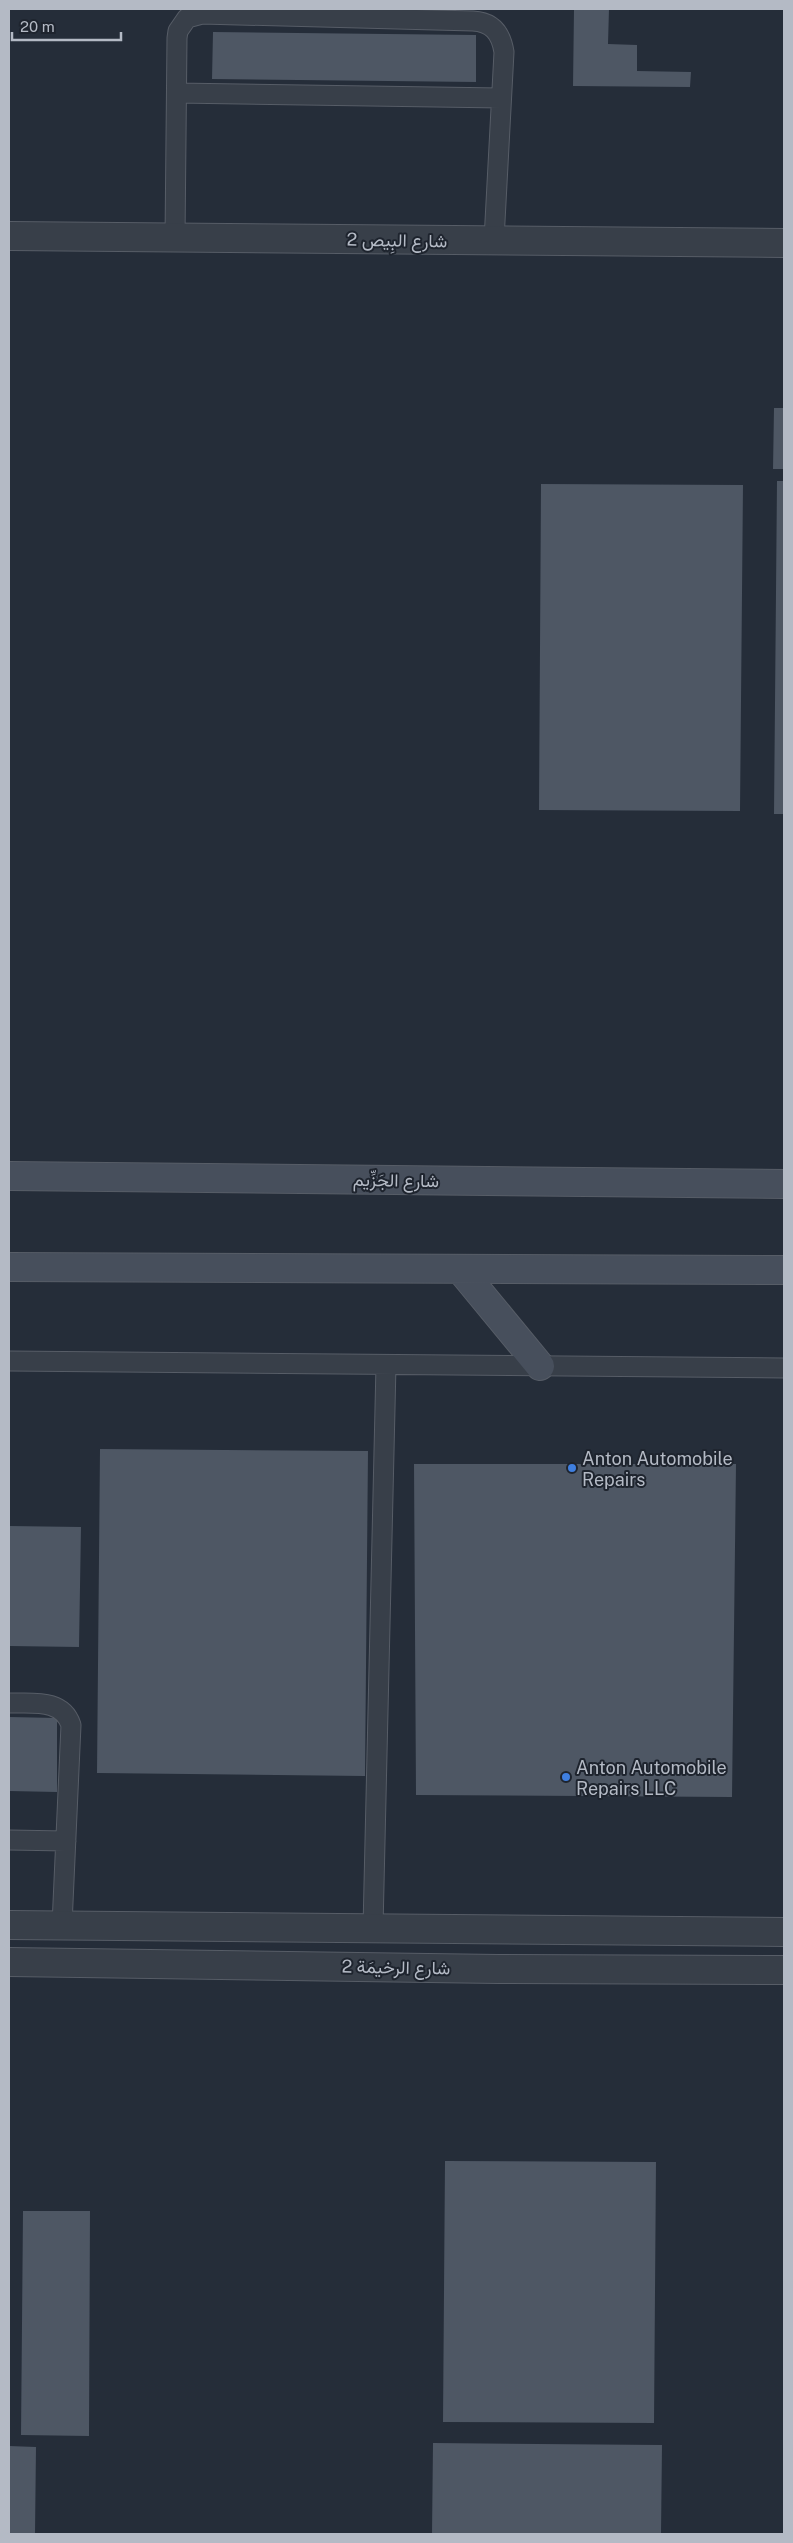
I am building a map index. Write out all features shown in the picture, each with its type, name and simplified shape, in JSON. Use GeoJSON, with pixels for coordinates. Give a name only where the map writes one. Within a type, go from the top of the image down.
{"type":"FeatureCollection","features":[{"type":"Feature","properties":{"kind":"street","name":"شارع البِيص 2"},"geometry":{"type":"LineString","coordinates":[[9,236],[784,243]]}},
{"type":"Feature","properties":{"kind":"street","name":"شارع الجَزِّيم"},"geometry":{"type":"LineString","coordinates":[[9,1176],[784,1184]]}},
{"type":"Feature","properties":{"kind":"street"},"geometry":{"type":"LineString","coordinates":[[9,1267],[784,1270]]}},
{"type":"Feature","properties":{"kind":"street"},"geometry":{"type":"LineString","coordinates":[[460,1269],[540,1366]]}},
{"type":"Feature","properties":{"kind":"street"},"geometry":{"type":"LineString","coordinates":[[9,1925],[784,1932]]}},
{"type":"Feature","properties":{"kind":"street"},"geometry":{"type":"LineString","coordinates":[[496,1930],[498,1969]]}},
{"type":"Feature","properties":{"kind":"street","name":"شارع الرخيمَة 2"},"geometry":{"type":"LineString","coordinates":[[9,1962],[498,1969],[784,1970]]}},
{"type":"Feature","properties":{"kind":"lane"},"geometry":{"type":"LineString","coordinates":[[175,238],[178,31],[187,18],[202,14],[482,22],[498,33],[502,42],[501,98],[494,240]]}},
{"type":"Feature","properties":{"kind":"lane"},"geometry":{"type":"LineString","coordinates":[[177,93],[501,98]]}},
{"type":"Feature","properties":{"kind":"lane"},"geometry":{"type":"LineString","coordinates":[[9,1361],[784,1368]]}},
{"type":"Feature","properties":{"kind":"lane"},"geometry":{"type":"LineString","coordinates":[[373,1928],[386,1365]]}},
{"type":"Feature","properties":{"kind":"lane"},"geometry":{"type":"LineString","coordinates":[[9,1703],[57,1706],[68,1717],[71,1725],[62,1925]]}},
{"type":"Feature","properties":{"kind":"lane"},"geometry":{"type":"LineString","coordinates":[[9,1840],[66,1841]]}},
{"type":"Feature","properties":{"kind":"building"},"geometry":{"type":"Polygon","coordinates":[[[574,9],[609,9],[608,44],[637,45],[637,71],[691,72],[690,87],[573,86],[574,9]]]}},
{"type":"Feature","properties":{"kind":"building"},"geometry":{"type":"Polygon","coordinates":[[[213,32],[476,35],[476,82],[212,79],[213,32]]]}},
{"type":"Feature","properties":{"kind":"building"},"geometry":{"type":"Polygon","coordinates":[[[774,408],[784,408],[784,469],[773,469],[774,408]]]}},
{"type":"Feature","properties":{"kind":"building"},"geometry":{"type":"Polygon","coordinates":[[[777,481],[784,481],[784,814],[774,814],[777,481]]]}},
{"type":"Feature","properties":{"kind":"building"},"geometry":{"type":"Polygon","coordinates":[[[541,484],[743,485],[740,811],[539,810],[541,484]]]}},
{"type":"Feature","properties":{"kind":"building"},"geometry":{"type":"Polygon","coordinates":[[[100,1449],[368,1451],[365,1776],[97,1773],[100,1449]]]}},
{"type":"Feature","properties":{"kind":"building"},"geometry":{"type":"Polygon","coordinates":[[[414,1464],[736,1464],[732,1797],[416,1795],[414,1464]]]}},
{"type":"Feature","properties":{"kind":"building"},"geometry":{"type":"Polygon","coordinates":[[[9,1526],[81,1527],[79,1647],[9,1646],[9,1526]]]}},
{"type":"Feature","properties":{"kind":"building"},"geometry":{"type":"Polygon","coordinates":[[[9,1717],[57,1718],[57,1792],[9,1791],[9,1717]]]}},
{"type":"Feature","properties":{"kind":"building"},"geometry":{"type":"Polygon","coordinates":[[[445,2161],[656,2162],[654,2423],[443,2422],[445,2161]]]}},
{"type":"Feature","properties":{"kind":"building"},"geometry":{"type":"Polygon","coordinates":[[[23,2211],[90,2211],[89,2436],[21,2435],[23,2211]]]}},
{"type":"Feature","properties":{"kind":"building"},"geometry":{"type":"Polygon","coordinates":[[[433,2443],[662,2445],[661,2534],[432,2534],[433,2443]]]}},
{"type":"Feature","properties":{"kind":"building"},"geometry":{"type":"Polygon","coordinates":[[[9,2446],[36,2447],[35,2534],[9,2534],[9,2446]]]}},
{"type":"Feature","properties":{"kind":"place","name":"Anton Automobile Repairs"},"geometry":{"type":"Point","coordinates":[572,1468]}},
{"type":"Feature","properties":{"kind":"place","name":"Anton Automobile Repairs LLC"},"geometry":{"type":"Point","coordinates":[566,1777]}}]}
